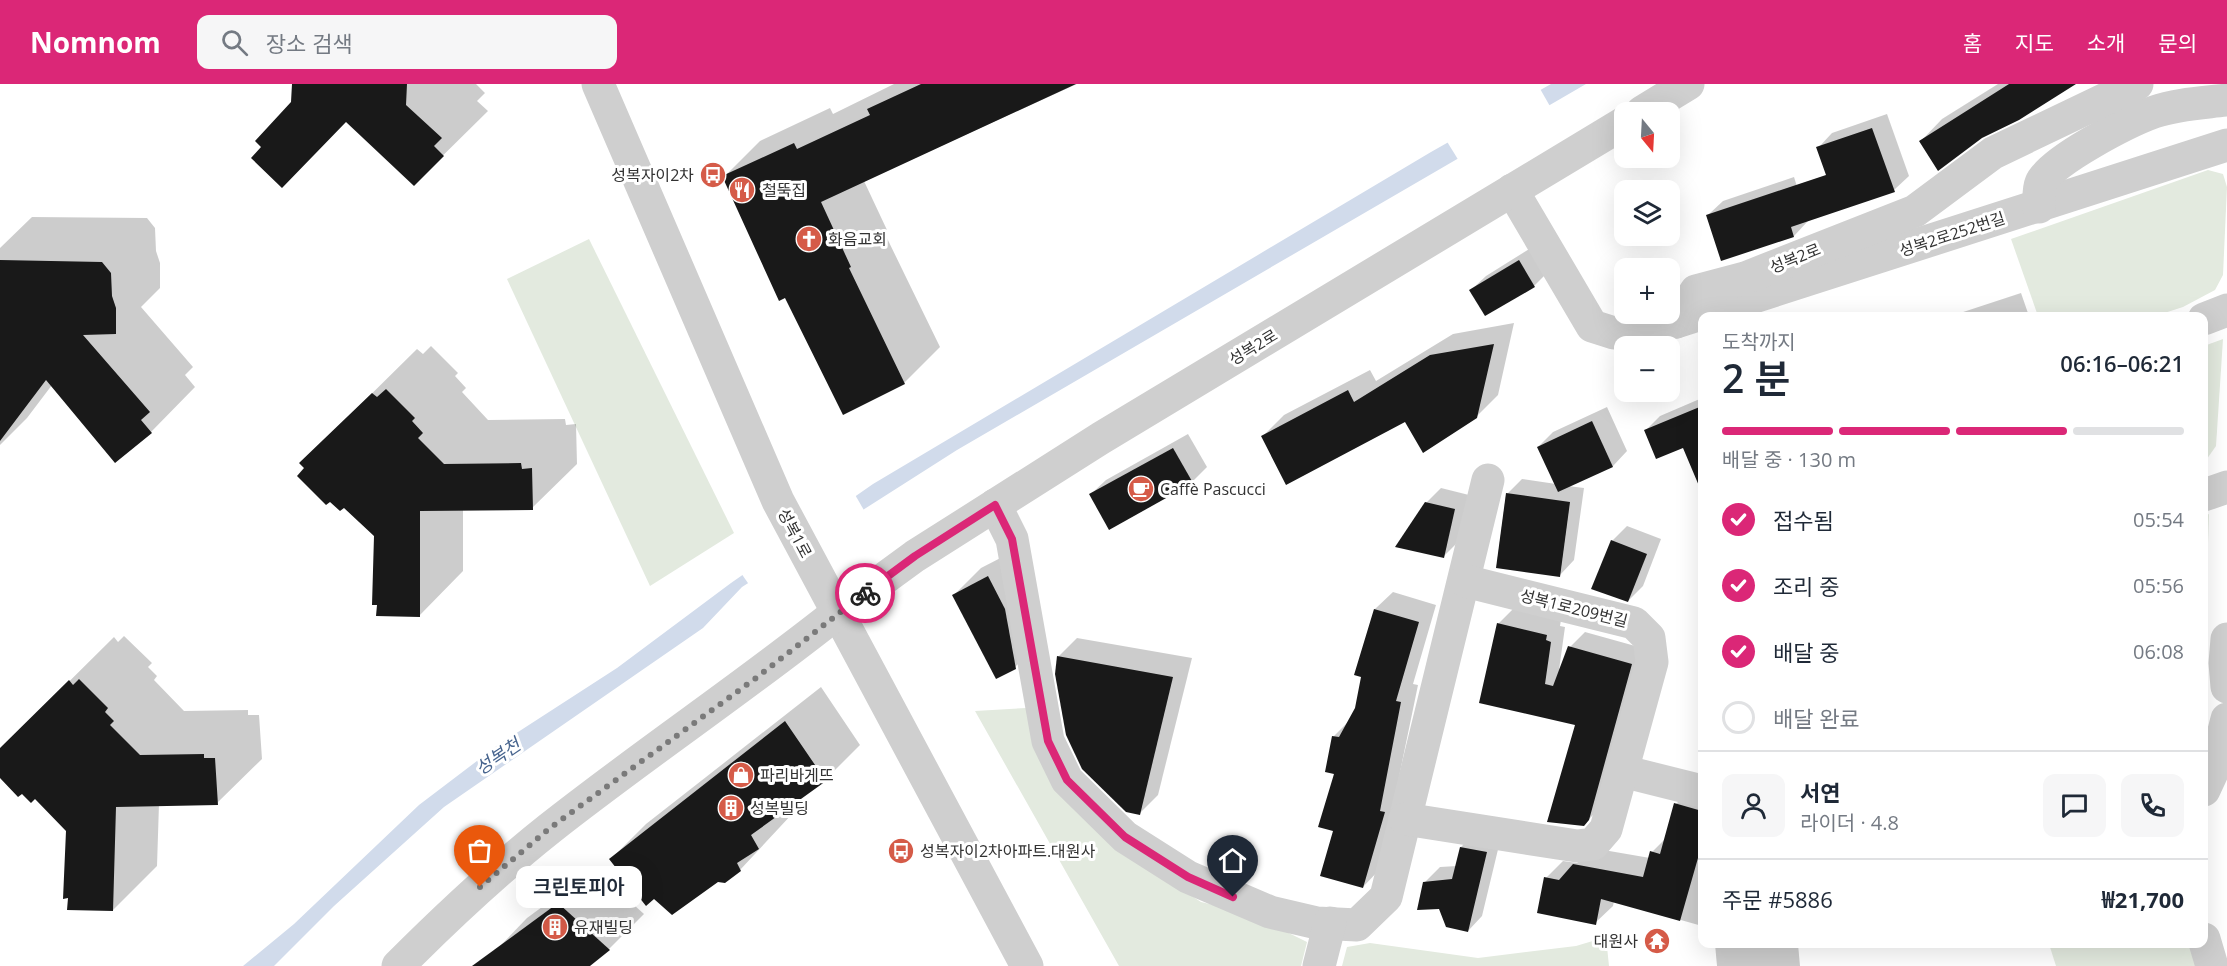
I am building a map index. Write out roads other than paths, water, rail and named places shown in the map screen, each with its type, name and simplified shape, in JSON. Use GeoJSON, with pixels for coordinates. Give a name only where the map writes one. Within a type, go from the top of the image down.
{"type":"FeatureCollection","features":[{"type":"Feature","properties":{"kind":"street","name":"성복1로"},"geometry":{"type":"LineString","coordinates":[[598,84],[778,501],[1027,966]]}},
{"type":"Feature","properties":{"kind":"street"},"geometry":{"type":"LineString","coordinates":[[1658,102],[1688,84]]}},
{"type":"Feature","properties":{"kind":"street","name":"성복2로"},"geometry":{"type":"LineString","coordinates":[[1680,316],[1696,291],[1745,278],[1915,211],[1993,153],[2136,84]]}},
{"type":"Feature","properties":{"kind":"street"},"geometry":{"type":"LineString","coordinates":[[2039,207],[2040,184],[2054,166],[2152,112],[2218,101],[2227,143]]}},
{"type":"Feature","properties":{"kind":"street","name":"성복2로"},"geometry":{"type":"LineString","coordinates":[[398,966],[463,901],[550,828],[756,678],[837,613],[915,556],[995,505],[1614,129]]}},
{"type":"Feature","properties":{"kind":"street","name":"성복2로252번길"},"geometry":{"type":"LineString","coordinates":[[1708,312],[2039,207],[2227,143]]}},
{"type":"Feature","properties":{"kind":"street"},"geometry":{"type":"LineString","coordinates":[[1512,190],[1592,326],[1614,333],[1665,324]]}},
{"type":"Feature","properties":{"kind":"street"},"geometry":{"type":"LineString","coordinates":[[2208,317],[2227,310]]}},
{"type":"Feature","properties":{"kind":"street","name":"성복2로252번길"},"geometry":{"type":"LineString","coordinates":[[1680,321],[1698,315]]}},
{"type":"Feature","properties":{"kind":"street"},"geometry":{"type":"LineString","coordinates":[[995,505],[1012,539],[1048,741],[1067,780],[1125,837],[1188,877],[1270,912],[1330,923],[1357,925],[1386,897],[1488,480]]}},
{"type":"Feature","properties":{"kind":"street"},"geometry":{"type":"LineString","coordinates":[[2208,494],[2227,487]]}},
{"type":"Feature","properties":{"kind":"street","name":"성복1로209번길"},"geometry":{"type":"LineString","coordinates":[[1405,819],[1576,846],[1593,844],[1606,829],[1652,662],[1649,638],[1634,623],[1465,581]]}},
{"type":"Feature","properties":{"kind":"street"},"geometry":{"type":"LineString","coordinates":[[2208,781],[2215,766],[2227,719]]}},
{"type":"Feature","properties":{"kind":"street"},"geometry":{"type":"LineString","coordinates":[[1622,771],[1698,790]]}},
{"type":"Feature","properties":{"kind":"street"},"geometry":{"type":"LineString","coordinates":[[1319,966],[1330,923]]}},
{"type":"Feature","properties":{"kind":"street"},"geometry":{"type":"LineString","coordinates":[[2207,948],[2212,966]]}},
{"type":"Feature","properties":{"kind":"water","name":"성복천"},"geometry":{"type":"Polygon","coordinates":[[[1551,84],[1586,84],[957,450],[742,587],[703,628],[444,807],[334,906],[274,966],[243,966],[294,924],[419,805],[498,745],[617,668],[731,583],[873,484],[1431,152],[1551,84]]]}},
{"type":"Feature","properties":{"kind":"place","name":"성복자이2차"},"geometry":{"type":"Point","coordinates":[713,175]}},
{"type":"Feature","properties":{"kind":"place","name":"철뚝집"},"geometry":{"type":"Point","coordinates":[742,190]}},
{"type":"Feature","properties":{"kind":"place","name":"화음교회"},"geometry":{"type":"Point","coordinates":[809,239]}},
{"type":"Feature","properties":{"kind":"place","name":"Caffè Pascucci"},"geometry":{"type":"Point","coordinates":[1141,489]}},
{"type":"Feature","properties":{"kind":"place","name":"파리바게뜨"},"geometry":{"type":"Point","coordinates":[741,775]}},
{"type":"Feature","properties":{"kind":"place","name":"성복빌딩"},"geometry":{"type":"Point","coordinates":[731,808]}},
{"type":"Feature","properties":{"kind":"place","name":"성복자이2차아파트.대원사"},"geometry":{"type":"Point","coordinates":[901,851]}},
{"type":"Feature","properties":{"kind":"place","name":"크린토피아"},"geometry":{"type":"Point","coordinates":[480,887]}},
{"type":"Feature","properties":{"kind":"place","name":"유재빌딩"},"geometry":{"type":"Point","coordinates":[555,927]}},
{"type":"Feature","properties":{"kind":"place","name":"대원사"},"geometry":{"type":"Point","coordinates":[1657,941]}}]}
